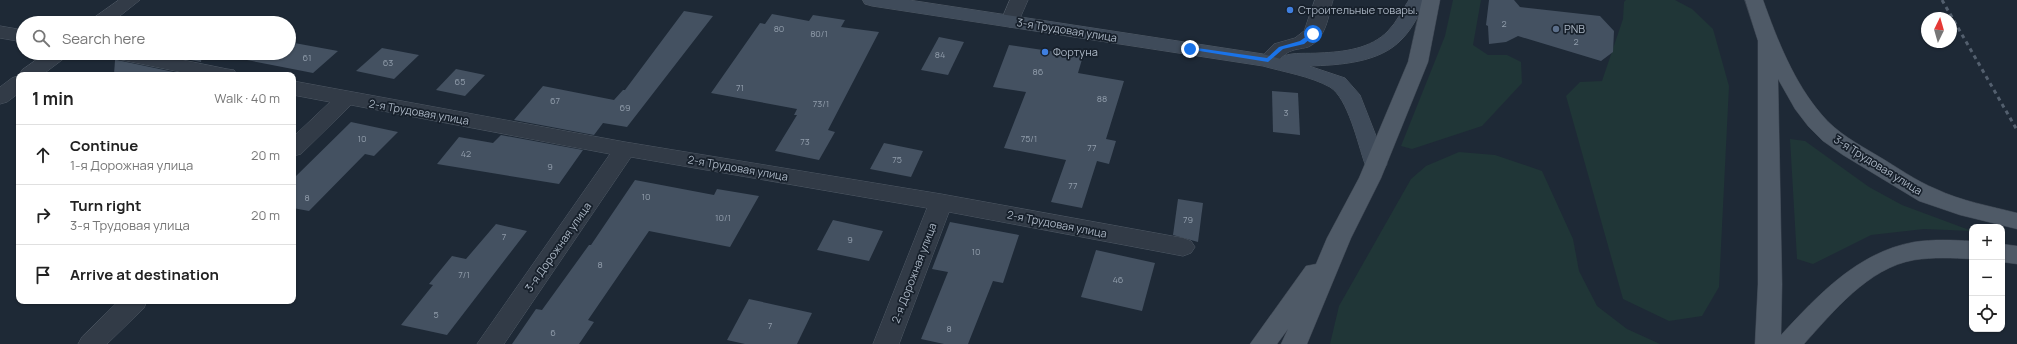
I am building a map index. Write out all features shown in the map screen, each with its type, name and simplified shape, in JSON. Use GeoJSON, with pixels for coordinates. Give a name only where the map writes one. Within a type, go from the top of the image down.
{"type":"FeatureCollection","features":[{"type":"Feature","properties":{"kind":"main road"},"geometry":{"type":"LineString","coordinates":[[1294,344],[1339,238],[1376,164],[1418,62],[1431,0]]}},
{"type":"Feature","properties":{"kind":"main road"},"geometry":{"type":"LineString","coordinates":[[1754,0],[1768,41],[1770,284],[1768,344]]}},
{"type":"Feature","properties":{"kind":"main road","name":"3-я Трудовая улица"},"geometry":{"type":"LineString","coordinates":[[1768,41],[1802,104],[1815,121],[1831,136],[1851,150],[1927,195],[1960,208],[2015,221]]}},
{"type":"Feature","properties":{"kind":"main road"},"geometry":{"type":"LineString","coordinates":[[1263,344],[1339,238]]}},
{"type":"Feature","properties":{"kind":"main road"},"geometry":{"type":"LineString","coordinates":[[1788,344],[1835,293],[1860,274],[1887,259],[1912,251],[1935,247],[1969,250]]}},
{"type":"Feature","properties":{"kind":"main road"},"geometry":{"type":"LineString","coordinates":[[2005,253],[2017,255]]}},
{"type":"Feature","properties":{"kind":"street"},"geometry":{"type":"LineString","coordinates":[[109,16],[131,0]]}},
{"type":"Feature","properties":{"kind":"street","name":"3-я Трудовая улица"},"geometry":{"type":"LineString","coordinates":[[872,0],[1266,60]]}},
{"type":"Feature","properties":{"kind":"street"},"geometry":{"type":"LineString","coordinates":[[1010,21],[1019,0]]}},
{"type":"Feature","properties":{"kind":"street"},"geometry":{"type":"LineString","coordinates":[[1266,60],[1281,48],[1302,42],[1313,34],[1324,0]]}},
{"type":"Feature","properties":{"kind":"street"},"geometry":{"type":"LineString","coordinates":[[1266,60],[1329,60],[1367,52],[1392,38],[1418,0]]}},
{"type":"Feature","properties":{"kind":"street"},"geometry":{"type":"LineString","coordinates":[[0,32],[16,35]]}},
{"type":"Feature","properties":{"kind":"street"},"geometry":{"type":"LineString","coordinates":[[34,72],[50,60]]}},
{"type":"Feature","properties":{"kind":"street"},"geometry":{"type":"LineString","coordinates":[[152,60],[212,72]]}},
{"type":"Feature","properties":{"kind":"street"},"geometry":{"type":"LineString","coordinates":[[1266,60],[1319,75],[1338,83],[1353,100],[1376,164]]}},
{"type":"Feature","properties":{"kind":"street"},"geometry":{"type":"LineString","coordinates":[[0,97],[16,85]]}},
{"type":"Feature","properties":{"kind":"street","name":"2-я Трудовая улица"},"geometry":{"type":"LineString","coordinates":[[296,89],[345,99],[625,149],[941,202],[1183,248]]}},
{"type":"Feature","properties":{"kind":"street"},"geometry":{"type":"LineString","coordinates":[[296,146],[345,99]]}},
{"type":"Feature","properties":{"kind":"street","name":"3-я Дорожная улица"},"geometry":{"type":"LineString","coordinates":[[490,344],[625,149]]}},
{"type":"Feature","properties":{"kind":"street","name":"2-я Дорожная улица"},"geometry":{"type":"LineString","coordinates":[[886,344],[941,202]]}},
{"type":"Feature","properties":{"kind":"street"},"geometry":{"type":"LineString","coordinates":[[91,344],[132,304]]}},
{"type":"Feature","properties":{"kind":"green space"},"geometry":{"type":"Polygon","coordinates":[[[1453,0],[1481,0],[1473,45],[1488,55],[1507,55],[1521,62],[1522,83],[1482,126],[1412,149],[1401,146],[1445,36],[1453,0]]]}},
{"type":"Feature","properties":{"kind":"green space"},"geometry":{"type":"Polygon","coordinates":[[[1626,0],[1675,0],[1692,9],[1713,29],[1729,86],[1719,287],[1702,316],[1669,321],[1623,299],[1566,96],[1580,82],[1602,81],[1623,19],[1624,2],[1626,0]]]}},
{"type":"Feature","properties":{"kind":"green space"},"geometry":{"type":"Polygon","coordinates":[[[1790,139],[1805,141],[1869,187],[1902,205],[1969,230],[1924,229],[1871,235],[1813,264],[1797,259],[1790,139]]]}},
{"type":"Feature","properties":{"kind":"green space"},"geometry":{"type":"Polygon","coordinates":[[[1459,152],[1495,155],[1542,171],[1573,239],[1579,271],[1597,306],[1627,329],[1660,344],[1330,344],[1339,306],[1411,179],[1426,166],[1459,152]]]}},
{"type":"Feature","properties":{"kind":"building"},"geometry":{"type":"Polygon","coordinates":[[[1489,0],[1514,0],[1520,7],[1600,16],[1614,31],[1613,52],[1601,61],[1518,36],[1506,42],[1489,44],[1488,26],[1486,25],[1489,0]]]}},
{"type":"Feature","properties":{"kind":"building"},"geometry":{"type":"Polygon","coordinates":[[[684,11],[713,16],[627,127],[603,123],[594,135],[514,120],[543,86],[614,100],[623,90],[625,90],[684,11]]]}},
{"type":"Feature","properties":{"kind":"building"},"geometry":{"type":"Polygon","coordinates":[[[772,14],[809,21],[813,15],[845,20],[841,27],[879,32],[828,130],[835,132],[819,160],[775,151],[797,115],[794,115],[797,109],[711,93],[760,23],[765,24],[772,14]]]}},
{"type":"Feature","properties":{"kind":"building"},"geometry":{"type":"Polygon","coordinates":[[[939,37],[964,42],[948,75],[921,70],[939,37]]]}},
{"type":"Feature","properties":{"kind":"building"},"geometry":{"type":"Polygon","coordinates":[[[296,43],[338,51],[313,73],[247,60],[296,60],[296,43]]]}},
{"type":"Feature","properties":{"kind":"building"},"geometry":{"type":"Polygon","coordinates":[[[1009,45],[1083,56],[1078,73],[1124,81],[1106,139],[1116,141],[1109,164],[1097,161],[1082,208],[1051,202],[1066,160],[1004,148],[1026,92],[993,87],[1009,45]]]}},
{"type":"Feature","properties":{"kind":"building"},"geometry":{"type":"Polygon","coordinates":[[[382,48],[419,55],[394,79],[356,71],[382,48]]]}},
{"type":"Feature","properties":{"kind":"building"},"geometry":{"type":"Polygon","coordinates":[[[115,60],[117,60],[174,72],[114,72],[115,60]]]}},
{"type":"Feature","properties":{"kind":"building"},"geometry":{"type":"Polygon","coordinates":[[[191,60],[201,60],[201,62],[191,60]]]}},
{"type":"Feature","properties":{"kind":"building"},"geometry":{"type":"Polygon","coordinates":[[[456,69],[485,75],[465,96],[436,90],[456,69]]]}},
{"type":"Feature","properties":{"kind":"building"},"geometry":{"type":"Polygon","coordinates":[[[1272,91],[1298,93],[1300,135],[1273,132],[1272,91]]]}},
{"type":"Feature","properties":{"kind":"building"},"geometry":{"type":"Polygon","coordinates":[[[351,122],[398,132],[374,156],[365,154],[309,211],[296,209],[296,176],[351,122]]]}},
{"type":"Feature","properties":{"kind":"building"},"geometry":{"type":"Polygon","coordinates":[[[501,135],[583,150],[559,184],[437,164],[459,137],[493,143],[501,135]]]}},
{"type":"Feature","properties":{"kind":"building"},"geometry":{"type":"Polygon","coordinates":[[[884,143],[923,151],[911,177],[870,169],[884,143]]]}},
{"type":"Feature","properties":{"kind":"building"},"geometry":{"type":"Polygon","coordinates":[[[635,180],[714,195],[717,189],[759,196],[730,247],[649,231],[588,320],[594,322],[579,344],[512,344],[536,309],[542,310],[589,245],[591,245],[635,180]]]}},
{"type":"Feature","properties":{"kind":"building"},"geometry":{"type":"Polygon","coordinates":[[[1178,199],[1203,203],[1198,242],[1173,235],[1178,199]]]}},
{"type":"Feature","properties":{"kind":"building"},"geometry":{"type":"Polygon","coordinates":[[[833,220],[883,231],[869,261],[817,250],[833,220]]]}},
{"type":"Feature","properties":{"kind":"building"},"geometry":{"type":"Polygon","coordinates":[[[950,222],[1019,235],[1003,283],[993,281],[968,344],[944,344],[921,339],[948,272],[932,269],[950,222]]]}},
{"type":"Feature","properties":{"kind":"building"},"geometry":{"type":"Polygon","coordinates":[[[496,224],[527,231],[447,335],[401,325],[433,285],[429,284],[452,256],[466,259],[496,224]]]}},
{"type":"Feature","properties":{"kind":"building"},"geometry":{"type":"Polygon","coordinates":[[[1096,250],[1155,263],[1142,311],[1081,297],[1096,250]]]}},
{"type":"Feature","properties":{"kind":"building"},"geometry":{"type":"Polygon","coordinates":[[[749,299],[812,313],[797,344],[745,344],[727,340],[749,299]]]}},
{"type":"Feature","properties":{"kind":"railway"},"geometry":{"type":"LineString","coordinates":[[1942,0],[2017,130]]}},
{"type":"Feature","properties":{"kind":"place","name":"Строительные товары."},"geometry":{"type":"Point","coordinates":[1290,10]}},
{"type":"Feature","properties":{"kind":"place","name":"PNB"},"geometry":{"type":"Point","coordinates":[1556,29]}},
{"type":"Feature","properties":{"kind":"place","name":"Фортуна"},"geometry":{"type":"Point","coordinates":[1045,52]}},
{"type":"Feature","properties":{"kind":"route"},"geometry":{"type":"LineString","coordinates":[[1190,49],[1268,60],[1281,48],[1302,42],[1313,34]]}}]}
